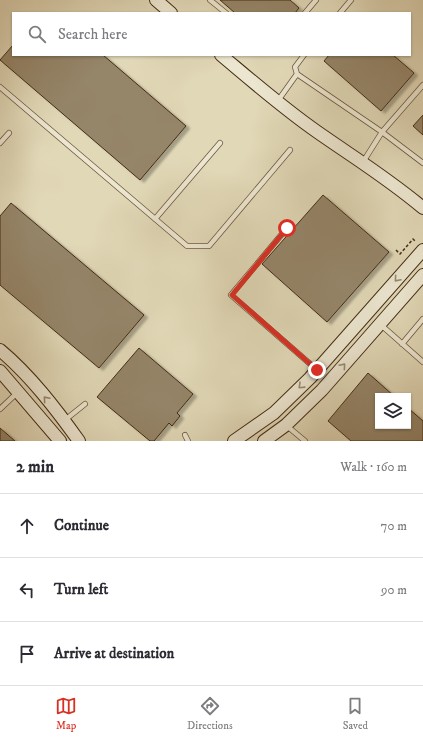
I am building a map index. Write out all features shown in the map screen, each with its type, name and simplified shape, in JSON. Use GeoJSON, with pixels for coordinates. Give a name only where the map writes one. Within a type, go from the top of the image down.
{"type":"FeatureCollection","features":[{"type":"Feature","properties":{"kind":"street"},"geometry":{"type":"LineString","coordinates":[[156,0],[170,12]]}},
{"type":"Feature","properties":{"kind":"street"},"geometry":{"type":"LineString","coordinates":[[222,56],[277,102],[316,131],[395,185],[423,208]]}},
{"type":"Feature","properties":{"kind":"street"},"geometry":{"type":"LineString","coordinates":[[234,441],[274,413],[317,370],[420,247]]}},
{"type":"Feature","properties":{"kind":"street"},"geometry":{"type":"LineString","coordinates":[[264,441],[286,425],[322,390],[423,275]]}},
{"type":"Feature","properties":{"kind":"street"},"geometry":{"type":"LineString","coordinates":[[0,350],[11,360],[64,420],[79,441]]}},
{"type":"Feature","properties":{"kind":"street"},"geometry":{"type":"LineString","coordinates":[[0,371],[60,441]]}},
{"type":"Feature","properties":{"kind":"lane"},"geometry":{"type":"LineString","coordinates":[[210,0],[225,12]]}},
{"type":"Feature","properties":{"kind":"lane"},"geometry":{"type":"LineString","coordinates":[[306,12],[316,0]]}},
{"type":"Feature","properties":{"kind":"lane"},"geometry":{"type":"LineString","coordinates":[[341,12],[350,0]]}},
{"type":"Feature","properties":{"kind":"lane"},"geometry":{"type":"LineString","coordinates":[[303,56],[295,67],[297,74],[382,132],[423,163]]}},
{"type":"Feature","properties":{"kind":"lane"},"geometry":{"type":"LineString","coordinates":[[277,102],[297,74]]}},
{"type":"Feature","properties":{"kind":"lane"},"geometry":{"type":"LineString","coordinates":[[363,162],[382,132],[423,85]]}},
{"type":"Feature","properties":{"kind":"lane"},"geometry":{"type":"LineString","coordinates":[[0,87],[187,246],[209,246],[290,150]]}},
{"type":"Feature","properties":{"kind":"lane"},"geometry":{"type":"LineString","coordinates":[[0,143],[8,133]]}},
{"type":"Feature","properties":{"kind":"lane"},"geometry":{"type":"LineString","coordinates":[[154,219],[220,143]]}},
{"type":"Feature","properties":{"kind":"lane"},"geometry":{"type":"LineString","coordinates":[[287,228],[232,295],[317,370]]}},
{"type":"Feature","properties":{"kind":"lane"},"geometry":{"type":"LineString","coordinates":[[402,344],[423,319]]}},
{"type":"Feature","properties":{"kind":"lane"},"geometry":{"type":"LineString","coordinates":[[379,324],[423,362]]}},
{"type":"Feature","properties":{"kind":"lane"},"geometry":{"type":"LineString","coordinates":[[0,409],[18,391]]}},
{"type":"Feature","properties":{"kind":"lane"},"geometry":{"type":"LineString","coordinates":[[64,420],[85,404]]}},
{"type":"Feature","properties":{"kind":"lane"},"geometry":{"type":"LineString","coordinates":[[286,425],[305,441]]}},
{"type":"Feature","properties":{"kind":"lane"},"geometry":{"type":"LineString","coordinates":[[185,435],[188,441]]}},
{"type":"Feature","properties":{"kind":"path"},"geometry":{"type":"LineString","coordinates":[[396,250],[400,254],[412,239],[420,247]]}},
{"type":"Feature","properties":{"kind":"building"},"geometry":{"type":"Polygon","coordinates":[[[220,0],[290,0],[299,8],[296,12],[234,12],[220,0]]]}},
{"type":"Feature","properties":{"kind":"building"},"geometry":{"type":"Polygon","coordinates":[[[12,46],[12,56],[104,56],[186,126],[140,180],[0,60],[12,46]]]}},
{"type":"Feature","properties":{"kind":"building"},"geometry":{"type":"Polygon","coordinates":[[[328,56],[394,56],[414,73],[381,111],[324,61],[328,56]]]}},
{"type":"Feature","properties":{"kind":"building"},"geometry":{"type":"Polygon","coordinates":[[[423,115],[423,135],[413,126],[423,115]]]}},
{"type":"Feature","properties":{"kind":"building"},"geometry":{"type":"Polygon","coordinates":[[[323,195],[389,252],[327,322],[262,264],[323,195]]]}},
{"type":"Feature","properties":{"kind":"building"},"geometry":{"type":"Polygon","coordinates":[[[11,203],[144,315],[99,368],[0,285],[0,216],[11,203]]]}},
{"type":"Feature","properties":{"kind":"building"},"geometry":{"type":"Polygon","coordinates":[[[139,348],[193,394],[177,413],[180,416],[172,426],[169,423],[154,441],[150,441],[97,397],[139,348]]]}},
{"type":"Feature","properties":{"kind":"building"},"geometry":{"type":"Polygon","coordinates":[[[368,373],[391,393],[375,393],[375,429],[411,429],[411,411],[423,421],[423,441],[351,441],[328,421],[368,373]]]}},
{"type":"Feature","properties":{"kind":"building"},"geometry":{"type":"Polygon","coordinates":[[[0,428],[15,441],[0,441],[0,428]]]}},
{"type":"Feature","properties":{"kind":"route"},"geometry":{"type":"LineString","coordinates":[[287,228],[232,295],[317,370]]}}]}
